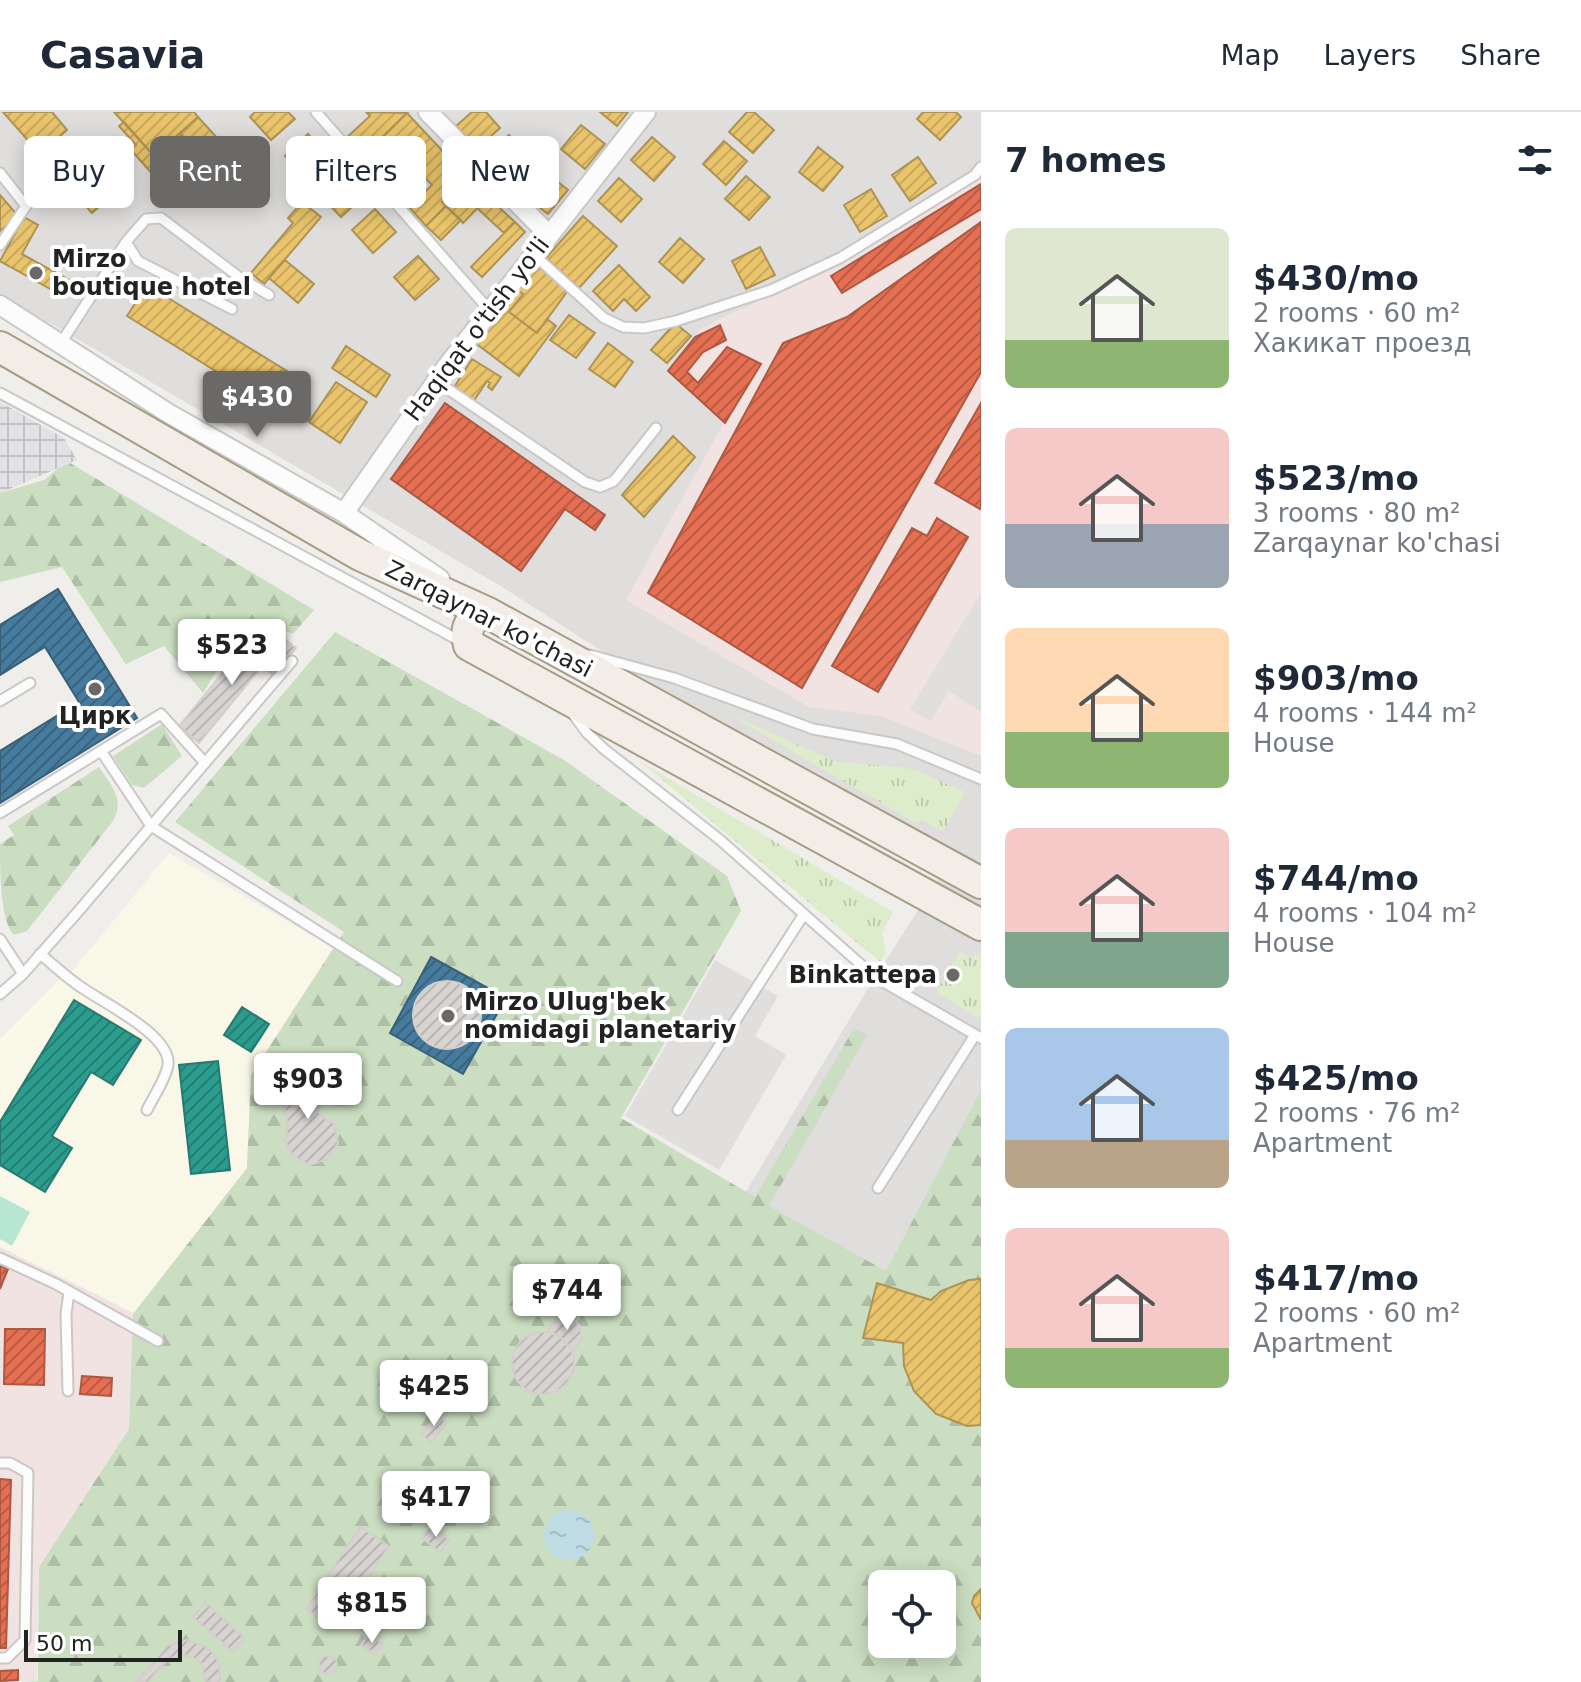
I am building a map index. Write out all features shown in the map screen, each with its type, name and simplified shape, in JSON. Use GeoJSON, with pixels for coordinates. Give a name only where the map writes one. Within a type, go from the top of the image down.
{"type":"FeatureCollection","features":[{"type":"Feature","properties":{"kind":"main road","name":"Zarqaynar ko'chasi"},"geometry":{"type":"LineString","coordinates":[[0,347],[360,555],[488,613],[981,883]]}},
{"type":"Feature","properties":{"kind":"main road"},"geometry":{"type":"LineString","coordinates":[[469,645],[469,624],[477,616],[488,613]]}},
{"type":"Feature","properties":{"kind":"main road","name":"Zarqaynar ko'chasi"},"geometry":{"type":"LineString","coordinates":[[469,645],[981,925]]}},
{"type":"Feature","properties":{"kind":"street"},"geometry":{"type":"LineString","coordinates":[[428,112],[548,234]]}},
{"type":"Feature","properties":{"kind":"street","name":"Haqiqat o'tish yo'li"},"geometry":{"type":"LineString","coordinates":[[344,513],[436,381],[646,112]]}},
{"type":"Feature","properties":{"kind":"street"},"geometry":{"type":"LineString","coordinates":[[0,305],[168,413],[344,513],[488,613]]}},
{"type":"Feature","properties":{"kind":"lane"},"geometry":{"type":"LineString","coordinates":[[316,112],[490,311]]}},
{"type":"Feature","properties":{"kind":"lane"},"geometry":{"type":"LineString","coordinates":[[533,254],[604,318],[623,327],[644,328],[676,321],[771,290],[840,258],[975,175],[981,167]]}},
{"type":"Feature","properties":{"kind":"lane"},"geometry":{"type":"LineString","coordinates":[[0,173],[26,206],[0,245]]}},
{"type":"Feature","properties":{"kind":"lane"},"geometry":{"type":"LineString","coordinates":[[61,343],[126,242],[146,219],[161,218],[239,277],[269,295]]}},
{"type":"Feature","properties":{"kind":"lane"},"geometry":{"type":"LineString","coordinates":[[126,242],[138,261],[232,309]]}},
{"type":"Feature","properties":{"kind":"lane"},"geometry":{"type":"LineString","coordinates":[[436,381],[585,482],[600,487],[614,481],[656,428]]}},
{"type":"Feature","properties":{"kind":"lane","name":"Zarqaynar ko'chasi"},"geometry":{"type":"LineString","coordinates":[[0,393],[469,645]]}},
{"type":"Feature","properties":{"kind":"lane"},"geometry":{"type":"LineString","coordinates":[[541,642],[674,678],[813,729],[897,744],[980,777]]}},
{"type":"Feature","properties":{"kind":"lane"},"geometry":{"type":"LineString","coordinates":[[0,994],[23,974],[292,661]]}},
{"type":"Feature","properties":{"kind":"lane"},"geometry":{"type":"LineString","coordinates":[[0,701],[30,683]]}},
{"type":"Feature","properties":{"kind":"lane"},"geometry":{"type":"LineString","coordinates":[[560,695],[587,733],[604,749],[719,839],[875,977],[978,1036],[878,1188]]}},
{"type":"Feature","properties":{"kind":"lane"},"geometry":{"type":"LineString","coordinates":[[0,813],[161,714],[205,763]]}},
{"type":"Feature","properties":{"kind":"lane"},"geometry":{"type":"LineString","coordinates":[[101,751],[151,826],[397,981]]}},
{"type":"Feature","properties":{"kind":"lane"},"geometry":{"type":"LineString","coordinates":[[678,1110],[804,914]]}},
{"type":"Feature","properties":{"kind":"lane"},"geometry":{"type":"LineString","coordinates":[[0,939],[23,974]]}},
{"type":"Feature","properties":{"kind":"lane"},"geometry":{"type":"LineString","coordinates":[[40,954],[157,1040],[168,1065],[147,1110]]}},
{"type":"Feature","properties":{"kind":"lane"},"geometry":{"type":"LineString","coordinates":[[0,1258],[158,1341]]}},
{"type":"Feature","properties":{"kind":"lane"},"geometry":{"type":"LineString","coordinates":[[68,1391],[66,1314],[69,1292]]}},
{"type":"Feature","properties":{"kind":"lane"},"geometry":{"type":"LineString","coordinates":[[0,1463],[10,1463],[28,1473],[25,1640],[7,1658],[0,1658]]}},
{"type":"Feature","properties":{"kind":"shaded area"},"geometry":{"type":"Polygon","coordinates":[[[0,112],[981,112],[981,1682],[421,1682],[718,1238],[875,977],[953,856],[653,684],[499,585],[0,294],[0,112]]]}},
{"type":"Feature","properties":{"kind":"shaded area"},"geometry":{"type":"Polygon","coordinates":[[[981,178],[981,756],[881,716],[809,707],[626,600],[727,417],[672,364],[699,330],[837,267],[981,178]]]}},
{"type":"Feature","properties":{"kind":"shaded area"},"geometry":{"type":"Polygon","coordinates":[[[0,402],[64,438],[77,460],[0,493],[0,402]]]}},
{"type":"Feature","properties":{"kind":"shaded area"},"geometry":{"type":"Polygon","coordinates":[[[981,593],[981,712],[949,691],[931,721],[910,709],[981,593]]]}},
{"type":"Feature","properties":{"kind":"shaded area"},"geometry":{"type":"Polygon","coordinates":[[[169,853],[334,948],[251,1077],[247,1168],[134,1313],[0,1247],[0,1039],[58,981],[69,975],[169,853]]]}},
{"type":"Feature","properties":{"kind":"shaded area"},"geometry":{"type":"Polygon","coordinates":[[[715,960],[778,996],[755,1036],[786,1055],[719,1170],[625,1116],[715,960]]]}},
{"type":"Feature","properties":{"kind":"shaded area"},"geometry":{"type":"Polygon","coordinates":[[[903,1040],[979,1081],[882,1260],[806,1219],[903,1040]]]}},
{"type":"Feature","properties":{"kind":"shaded area"},"geometry":{"type":"Polygon","coordinates":[[[0,1247],[63,1276],[133,1314],[129,1429],[39,1567],[37,1681],[0,1682],[0,1247]]]}},
{"type":"Feature","properties":{"kind":"green space"},"geometry":{"type":"Polygon","coordinates":[[[67,461],[314,610],[293,634],[274,626],[255,650],[238,637],[203,693],[164,646],[126,664],[62,567],[0,582],[0,493],[44,480],[67,461]]]}},
{"type":"Feature","properties":{"kind":"green space"},"geometry":{"type":"Polygon","coordinates":[[[335,632],[564,760],[727,876],[741,911],[621,1118],[755,1197],[854,1028],[867,1035],[769,1206],[886,1271],[981,1090],[981,1682],[21,1682],[38,1681],[39,1567],[129,1429],[133,1314],[247,1168],[251,1075],[344,932],[175,822],[335,632]]]}},
{"type":"Feature","properties":{"kind":"green space"},"geometry":{"type":"Polygon","coordinates":[[[726,713],[837,762],[902,767],[965,792],[943,832],[921,820],[918,824],[726,713]]]}},
{"type":"Feature","properties":{"kind":"green space"},"geometry":{"type":"Polygon","coordinates":[[[162,724],[182,756],[144,788],[132,785],[113,756],[162,724]]]}},
{"type":"Feature","properties":{"kind":"green space"},"geometry":{"type":"Polygon","coordinates":[[[641,762],[893,912],[882,933],[886,953],[880,962],[641,762]]]}},
{"type":"Feature","properties":{"kind":"green space"},"geometry":{"type":"Polygon","coordinates":[[[99,767],[117,799],[113,821],[27,931],[14,935],[3,907],[1,880],[0,844],[14,835],[8,826],[99,767]]]}},
{"type":"Feature","properties":{"kind":"green space"},"geometry":{"type":"Polygon","coordinates":[[[960,952],[972,959],[975,953],[981,956],[981,1020],[936,992],[960,952]]]}},
{"type":"Feature","properties":{"kind":"green space"},"geometry":{"type":"Polygon","coordinates":[[[0,1196],[30,1212],[12,1246],[0,1239],[0,1196]]]}},
{"type":"Feature","properties":{"kind":"water"},"geometry":{"type":"Polygon","coordinates":[[[569,1510],[587,1517],[594,1535],[587,1553],[569,1560],[551,1553],[544,1535],[551,1517],[569,1510]]]}},
{"type":"Feature","properties":{"kind":"building: Homes"},"geometry":{"type":"Polygon","coordinates":[[[3,112],[52,112],[67,130],[60,136],[24,136],[3,112]]]}},
{"type":"Feature","properties":{"kind":"building: Homes"},"geometry":{"type":"Polygon","coordinates":[[[114,112],[194,112],[198,117],[177,136],[150,136],[150,152],[114,112]]]}},
{"type":"Feature","properties":{"kind":"building: Homes"},"geometry":{"type":"Polygon","coordinates":[[[255,112],[288,112],[295,119],[271,140],[250,117],[255,112]]]}},
{"type":"Feature","properties":{"kind":"building: Homes"},"geometry":{"type":"Polygon","coordinates":[[[366,112],[407,113],[383,136],[348,136],[370,116],[366,112]]]}},
{"type":"Feature","properties":{"kind":"building: Homes"},"geometry":{"type":"Polygon","coordinates":[[[472,112],[486,112],[500,128],[491,136],[465,136],[456,126],[472,112]]]}},
{"type":"Feature","properties":{"kind":"building: Homes"},"geometry":{"type":"Polygon","coordinates":[[[600,112],[628,112],[617,126],[600,112]]]}},
{"type":"Feature","properties":{"kind":"building: Homes"},"geometry":{"type":"Polygon","coordinates":[[[747,112],[754,112],[774,130],[753,153],[729,132],[747,112]]]}},
{"type":"Feature","properties":{"kind":"building: Homes"},"geometry":{"type":"Polygon","coordinates":[[[923,112],[956,112],[961,117],[940,140],[917,119],[923,112]]]}},
{"type":"Feature","properties":{"kind":"building: Homes"},"geometry":{"type":"Polygon","coordinates":[[[407,113],[442,150],[444,208],[426,226],[410,208],[426,208],[426,191],[432,185],[426,179],[426,136],[383,136],[407,113]]]}},
{"type":"Feature","properties":{"kind":"building: Homes"},"geometry":{"type":"Polygon","coordinates":[[[198,117],[215,136],[183,136],[180,133],[198,117]]]}},
{"type":"Feature","properties":{"kind":"building: Homes"},"geometry":{"type":"Polygon","coordinates":[[[124,122],[150,151],[150,171],[134,153],[134,136],[128,136],[119,126],[124,122]]]}},
{"type":"Feature","properties":{"kind":"building: Homes"},"geometry":{"type":"Polygon","coordinates":[[[581,125],[605,144],[585,169],[561,149],[581,125]]]}},
{"type":"Feature","properties":{"kind":"building: Homes"},"geometry":{"type":"Polygon","coordinates":[[[652,137],[675,157],[654,181],[631,160],[652,137]]]}},
{"type":"Feature","properties":{"kind":"building: Homes"},"geometry":{"type":"Polygon","coordinates":[[[724,141],[747,161],[726,185],[703,164],[724,141]]]}},
{"type":"Feature","properties":{"kind":"building: Homes"},"geometry":{"type":"Polygon","coordinates":[[[818,147],[843,167],[823,191],[799,172],[818,147]]]}},
{"type":"Feature","properties":{"kind":"building: Homes"},"geometry":{"type":"Polygon","coordinates":[[[918,157],[936,183],[910,201],[892,175],[918,157]]]}},
{"type":"Feature","properties":{"kind":"building: Homes"},"geometry":{"type":"Polygon","coordinates":[[[746,176],[770,197],[749,220],[725,199],[746,176]]]}},
{"type":"Feature","properties":{"kind":"building: Homes"},"geometry":{"type":"Polygon","coordinates":[[[619,178],[642,199],[621,222],[598,201],[619,178]]]}},
{"type":"Feature","properties":{"kind":"building: Homes"},"geometry":{"type":"Polygon","coordinates":[[[559,183],[568,190],[559,201],[559,183]]]}},
{"type":"Feature","properties":{"kind":"building: Homes"},"geometry":{"type":"Polygon","coordinates":[[[871,189],[887,216],[860,232],[844,205],[871,189]]]}},
{"type":"Feature","properties":{"kind":"building: Homes"},"geometry":{"type":"Polygon","coordinates":[[[0,195],[18,216],[0,231],[0,195]]]}},
{"type":"Feature","properties":{"kind":"building: Homes"},"geometry":{"type":"Polygon","coordinates":[[[297,208],[310,208],[321,217],[264,284],[251,273],[293,223],[288,218],[297,208]]]}},
{"type":"Feature","properties":{"kind":"building: Homes"},"geometry":{"type":"Polygon","coordinates":[[[332,208],[351,208],[341,217],[332,208]]]}},
{"type":"Feature","properties":{"kind":"building: Homes"},"geometry":{"type":"Polygon","coordinates":[[[444,208],[461,220],[441,240],[426,226],[444,208]]]}},
{"type":"Feature","properties":{"kind":"building: Homes"},"geometry":{"type":"Polygon","coordinates":[[[448,208],[477,208],[463,223],[448,208]]]}},
{"type":"Feature","properties":{"kind":"building: Homes"},"geometry":{"type":"Polygon","coordinates":[[[477,208],[500,208],[515,222],[504,233],[477,208]]]}},
{"type":"Feature","properties":{"kind":"building: Homes"},"geometry":{"type":"Polygon","coordinates":[[[375,209],[396,232],[373,253],[352,230],[375,209]]]}},
{"type":"Feature","properties":{"kind":"building: Homes"},"geometry":{"type":"Polygon","coordinates":[[[583,216],[617,246],[579,288],[546,258],[583,216]]]}},
{"type":"Feature","properties":{"kind":"building: Homes"},"geometry":{"type":"Polygon","coordinates":[[[24,217],[38,225],[22,254],[69,280],[61,295],[0,261],[24,217]]]}},
{"type":"Feature","properties":{"kind":"building: Homes"},"geometry":{"type":"Polygon","coordinates":[[[515,222],[525,232],[482,277],[471,267],[515,222]]]}},
{"type":"Feature","properties":{"kind":"building: Homes"},"geometry":{"type":"Polygon","coordinates":[[[680,238],[704,259],[683,283],[659,262],[680,238]]]}},
{"type":"Feature","properties":{"kind":"building: Homes"},"geometry":{"type":"Polygon","coordinates":[[[760,247],[775,275],[746,289],[732,261],[760,247]]]}},
{"type":"Feature","properties":{"kind":"building: Homes"},"geometry":{"type":"Polygon","coordinates":[[[418,256],[439,279],[415,300],[394,277],[418,256]]]}},
{"type":"Feature","properties":{"kind":"building: Homes"},"geometry":{"type":"Polygon","coordinates":[[[285,260],[314,284],[298,303],[269,278],[285,260]]]}},
{"type":"Feature","properties":{"kind":"building: Homes"},"geometry":{"type":"Polygon","coordinates":[[[533,263],[569,289],[537,333],[509,312],[523,294],[514,288],[533,263]]]}},
{"type":"Feature","properties":{"kind":"building: Homes"},"geometry":{"type":"Polygon","coordinates":[[[619,265],[650,297],[636,311],[624,299],[613,311],[593,291],[619,265]]]}},
{"type":"Feature","properties":{"kind":"building: Homes"},"geometry":{"type":"Polygon","coordinates":[[[147,285],[287,371],[267,403],[127,316],[147,285]]]}},
{"type":"Feature","properties":{"kind":"building: Homes"},"geometry":{"type":"Polygon","coordinates":[[[514,288],[523,294],[509,312],[537,333],[547,319],[556,326],[519,376],[474,342],[514,288]]]}},
{"type":"Feature","properties":{"kind":"building: Homes"},"geometry":{"type":"Polygon","coordinates":[[[569,315],[595,333],[576,358],[550,340],[569,315]]]}},
{"type":"Feature","properties":{"kind":"building: Homes"},"geometry":{"type":"Polygon","coordinates":[[[675,323],[691,336],[667,363],[651,350],[675,323]]]}},
{"type":"Feature","properties":{"kind":"building: Homes"},"geometry":{"type":"Polygon","coordinates":[[[608,343],[633,362],[615,387],[589,369],[608,343]]]}},
{"type":"Feature","properties":{"kind":"building: Homes"},"geometry":{"type":"Polygon","coordinates":[[[346,346],[390,375],[376,397],[332,368],[346,346]]]}},
{"type":"Feature","properties":{"kind":"building: Homes"},"geometry":{"type":"Polygon","coordinates":[[[472,359],[501,377],[492,390],[487,381],[473,402],[453,389],[472,359]]]}},
{"type":"Feature","properties":{"kind":"building: Homes"},"geometry":{"type":"Polygon","coordinates":[[[336,382],[367,402],[340,443],[309,422],[336,382]]]}},
{"type":"Feature","properties":{"kind":"building: Homes"},"geometry":{"type":"Polygon","coordinates":[[[673,436],[695,457],[644,517],[622,495],[673,436]]]}},
{"type":"Feature","properties":{"kind":"building: Homes"},"geometry":{"type":"Polygon","coordinates":[[[981,1279],[981,1425],[967,1426],[936,1414],[914,1391],[904,1366],[903,1343],[863,1338],[877,1283],[931,1300],[941,1291],[969,1280],[981,1279]]]}},
{"type":"Feature","properties":{"kind":"building: Homes"},"geometry":{"type":"Polygon","coordinates":[[[981,1589],[981,1620],[972,1603],[981,1589]]]}},
{"type":"Feature","properties":{"kind":"building: Shops"},"geometry":{"type":"Polygon","coordinates":[[[981,184],[981,209],[842,293],[831,276],[981,184]]]}},
{"type":"Feature","properties":{"kind":"building: Shops"},"geometry":{"type":"Polygon","coordinates":[[[981,222],[981,372],[802,688],[648,593],[783,343],[847,317],[981,222]]]}},
{"type":"Feature","properties":{"kind":"building: Shops"},"geometry":{"type":"Polygon","coordinates":[[[720,325],[726,340],[703,352],[687,372],[698,383],[727,347],[761,364],[725,423],[668,371],[695,337],[720,325]]]}},
{"type":"Feature","properties":{"kind":"building: Shops"},"geometry":{"type":"Polygon","coordinates":[[[445,403],[605,515],[595,530],[565,509],[521,571],[391,479],[445,403]]]}},
{"type":"Feature","properties":{"kind":"building: Shops"},"geometry":{"type":"Polygon","coordinates":[[[981,403],[981,508],[980,509],[935,483],[981,403]]]}},
{"type":"Feature","properties":{"kind":"building: Shops"},"geometry":{"type":"Polygon","coordinates":[[[937,518],[968,537],[878,692],[832,666],[912,528],[927,536],[937,518]]]}},
{"type":"Feature","properties":{"kind":"building: Shops"},"geometry":{"type":"Polygon","coordinates":[[[0,1266],[8,1269],[0,1289],[0,1266]]]}},
{"type":"Feature","properties":{"kind":"building: Shops"},"geometry":{"type":"Polygon","coordinates":[[[5,1329],[45,1329],[44,1385],[4,1384],[5,1329]]]}},
{"type":"Feature","properties":{"kind":"building: Shops"},"geometry":{"type":"Polygon","coordinates":[[[82,1376],[112,1378],[111,1396],[80,1394],[82,1376]]]}},
{"type":"Feature","properties":{"kind":"building: Shops"},"geometry":{"type":"Polygon","coordinates":[[[0,1479],[11,1480],[6,1648],[0,1648],[0,1479]]]}},
{"type":"Feature","properties":{"kind":"building: Shops"},"geometry":{"type":"Polygon","coordinates":[[[18,1670],[18,1680],[0,1681],[0,1671],[18,1670]]]}},
{"type":"Feature","properties":{"kind":"building: Schools"},"geometry":{"type":"Polygon","coordinates":[[[74,1000],[141,1040],[113,1085],[91,1072],[52,1136],[72,1148],[45,1192],[0,1165],[0,1122],[74,1000]]]}},
{"type":"Feature","properties":{"kind":"building: Schools"},"geometry":{"type":"Polygon","coordinates":[[[242,1007],[269,1024],[251,1052],[224,1035],[242,1007]]]}},
{"type":"Feature","properties":{"kind":"building: Schools"},"geometry":{"type":"Polygon","coordinates":[[[218,1061],[230,1170],[191,1174],[179,1065],[218,1061]]]}},
{"type":"Feature","properties":{"kind":"building: Public","name":"Цирк"},"geometry":{"type":"Polygon","coordinates":[[[58,589],[137,718],[0,803],[0,751],[79,702],[45,647],[0,675],[0,625],[58,589]]]}},
{"type":"Feature","properties":{"kind":"building: Public","name":"Mirzo Ulug'bek nomidagi planetariy"},"geometry":{"type":"Polygon","coordinates":[[[431,957],[506,998],[463,1074],[390,1033],[431,957]]]}},
{"type":"Feature","properties":{"kind":"building: Other"},"geometry":{"type":"Polygon","coordinates":[[[281,636],[296,648],[273,675],[262,666],[199,743],[179,726],[243,648],[260,661],[281,636]]]}},
{"type":"Feature","properties":{"kind":"building: Other"},"geometry":{"type":"Polygon","coordinates":[[[447,981],[471,991],[481,1015],[471,1039],[447,1049],[423,1039],[413,1015],[423,991],[447,981]]]}},
{"type":"Feature","properties":{"kind":"building: Other"},"geometry":{"type":"Polygon","coordinates":[[[300,1068],[326,1082],[316,1101],[320,1115],[334,1124],[338,1143],[328,1159],[310,1165],[292,1155],[285,1141],[288,1126],[283,1101],[300,1068]]]}},
{"type":"Feature","properties":{"kind":"building: Other"},"geometry":{"type":"Polygon","coordinates":[[[562,1318],[580,1325],[582,1339],[574,1350],[561,1337],[548,1332],[551,1325],[562,1318]]]}},
{"type":"Feature","properties":{"kind":"building: Other"},"geometry":{"type":"Polygon","coordinates":[[[543,1332],[565,1341],[574,1363],[565,1385],[543,1394],[521,1385],[512,1363],[521,1341],[543,1332]]]}},
{"type":"Feature","properties":{"kind":"building: Other"},"geometry":{"type":"Polygon","coordinates":[[[437,1415],[447,1423],[431,1442],[421,1434],[437,1415]]]}},
{"type":"Feature","properties":{"kind":"building: Other"},"geometry":{"type":"Polygon","coordinates":[[[431,1526],[450,1540],[440,1552],[422,1538],[431,1526]]]}},
{"type":"Feature","properties":{"kind":"building: Other"},"geometry":{"type":"Polygon","coordinates":[[[360,1527],[389,1546],[335,1628],[306,1609],[360,1527]]]}},
{"type":"Feature","properties":{"kind":"building: Other"},"geometry":{"type":"Polygon","coordinates":[[[393,1593],[401,1600],[394,1607],[387,1601],[393,1593]]]}},
{"type":"Feature","properties":{"kind":"building: Other"},"geometry":{"type":"Polygon","coordinates":[[[363,1597],[384,1612],[374,1624],[354,1609],[363,1597]]]}},
{"type":"Feature","properties":{"kind":"building: Other"},"geometry":{"type":"Polygon","coordinates":[[[206,1603],[245,1638],[233,1652],[193,1617],[206,1603]]]}},
{"type":"Feature","properties":{"kind":"building: Other"},"geometry":{"type":"Polygon","coordinates":[[[369,1634],[383,1645],[376,1655],[361,1645],[369,1634]]]}},
{"type":"Feature","properties":{"kind":"building: Other"},"geometry":{"type":"Polygon","coordinates":[[[187,1640],[206,1647],[214,1654],[219,1663],[220,1682],[206,1682],[202,1664],[182,1654],[168,1659],[148,1682],[136,1682],[167,1646],[187,1640]]]}},
{"type":"Feature","properties":{"kind":"building: Other"},"geometry":{"type":"Polygon","coordinates":[[[328,1656],[337,1665],[328,1674],[319,1665],[328,1656]]]}},
{"type":"Feature","properties":{"kind":"place","name":"Mirzo boutique hotel"},"geometry":{"type":"Point","coordinates":[36,273]}},
{"type":"Feature","properties":{"kind":"place","name":"Цирк"},"geometry":{"type":"Point","coordinates":[95,689]}},
{"type":"Feature","properties":{"kind":"place","name":"Binkattepa"},"geometry":{"type":"Point","coordinates":[953,975]}},
{"type":"Feature","properties":{"kind":"place","name":"Mirzo Ulug'bek nomidagi planetariy"},"geometry":{"type":"Point","coordinates":[448,1016]}}]}
